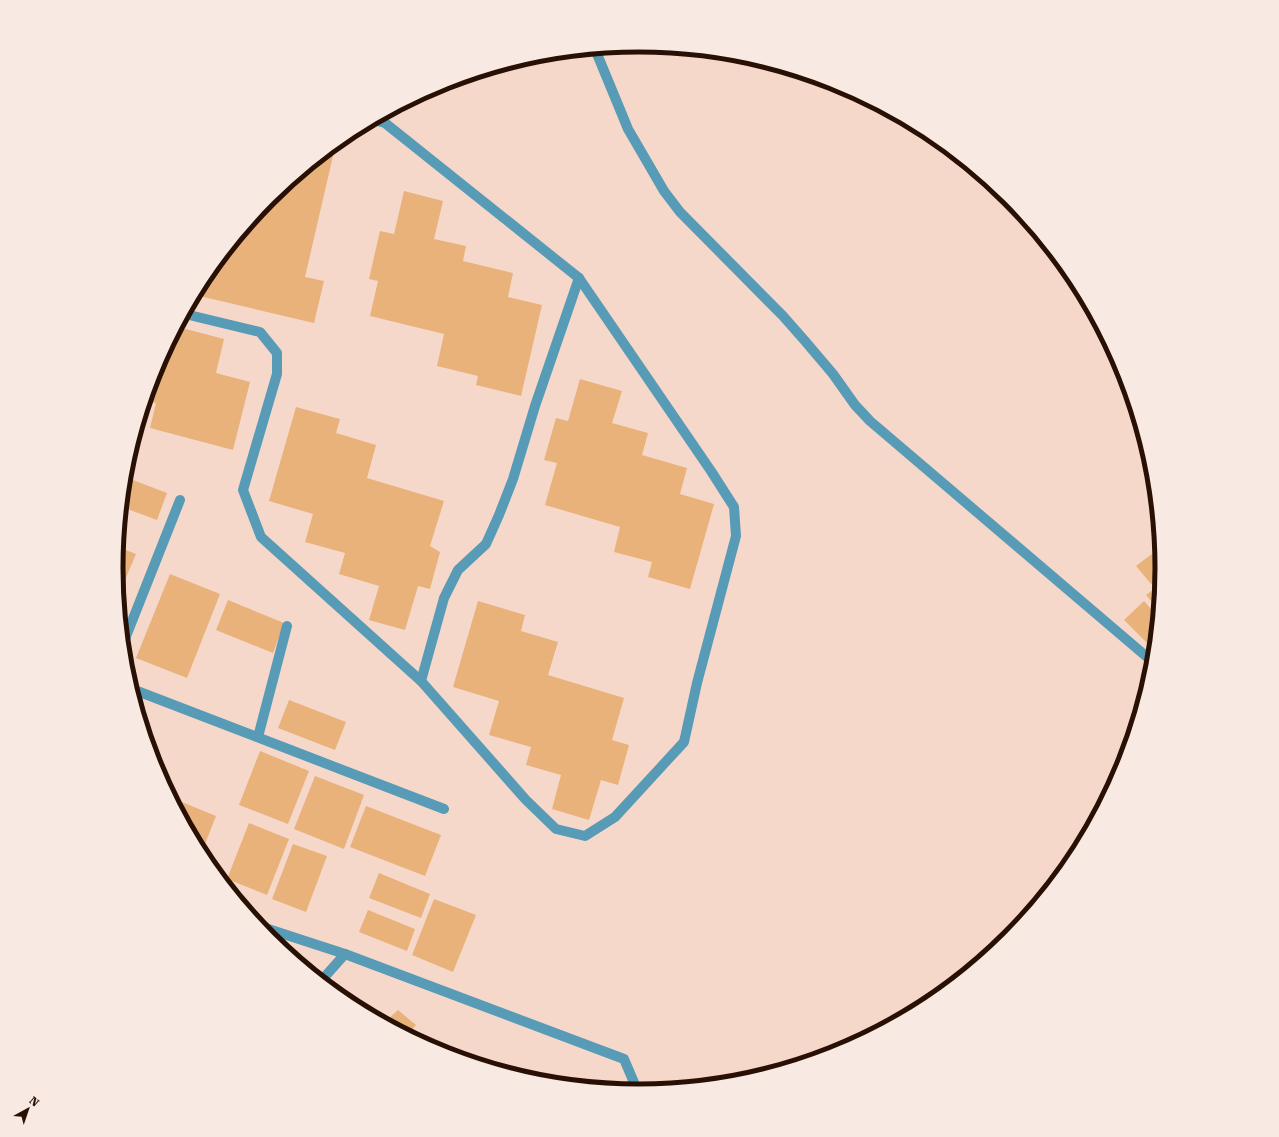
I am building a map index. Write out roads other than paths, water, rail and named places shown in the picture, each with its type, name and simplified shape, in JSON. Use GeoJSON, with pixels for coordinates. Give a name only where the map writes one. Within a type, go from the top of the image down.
{"type":"FeatureCollection","features":[{"type":"Feature","properties":{"kind":"street"},"geometry":{"type":"LineString","coordinates":[[597,54],[628,129],[664,191],[680,212],[806,341],[833,374],[855,405],[870,421],[1148,658]]}},
{"type":"Feature","properties":{"kind":"street"},"geometry":{"type":"LineString","coordinates":[[189,315],[260,332],[277,353],[277,374],[243,490],[261,537],[421,681],[526,800],[556,828],[585,836],[615,817],[684,742],[697,683],[736,536],[734,507],[579,278],[384,123],[380,122]]}},
{"type":"Feature","properties":{"kind":"street"},"geometry":{"type":"LineString","coordinates":[[421,681],[444,598],[458,570],[486,544],[513,480],[535,406],[579,278]]}},
{"type":"Feature","properties":{"kind":"street"},"geometry":{"type":"LineString","coordinates":[[127,634],[180,500]]}},
{"type":"Feature","properties":{"kind":"street"},"geometry":{"type":"LineString","coordinates":[[258,737],[287,626]]}},
{"type":"Feature","properties":{"kind":"street"},"geometry":{"type":"LineString","coordinates":[[138,690],[444,809]]}},
{"type":"Feature","properties":{"kind":"street"},"geometry":{"type":"LineString","coordinates":[[270,930],[345,954],[624,1059],[633,1085]]}},
{"type":"Feature","properties":{"kind":"street"},"geometry":{"type":"LineString","coordinates":[[324,977],[345,954]]}}]}
